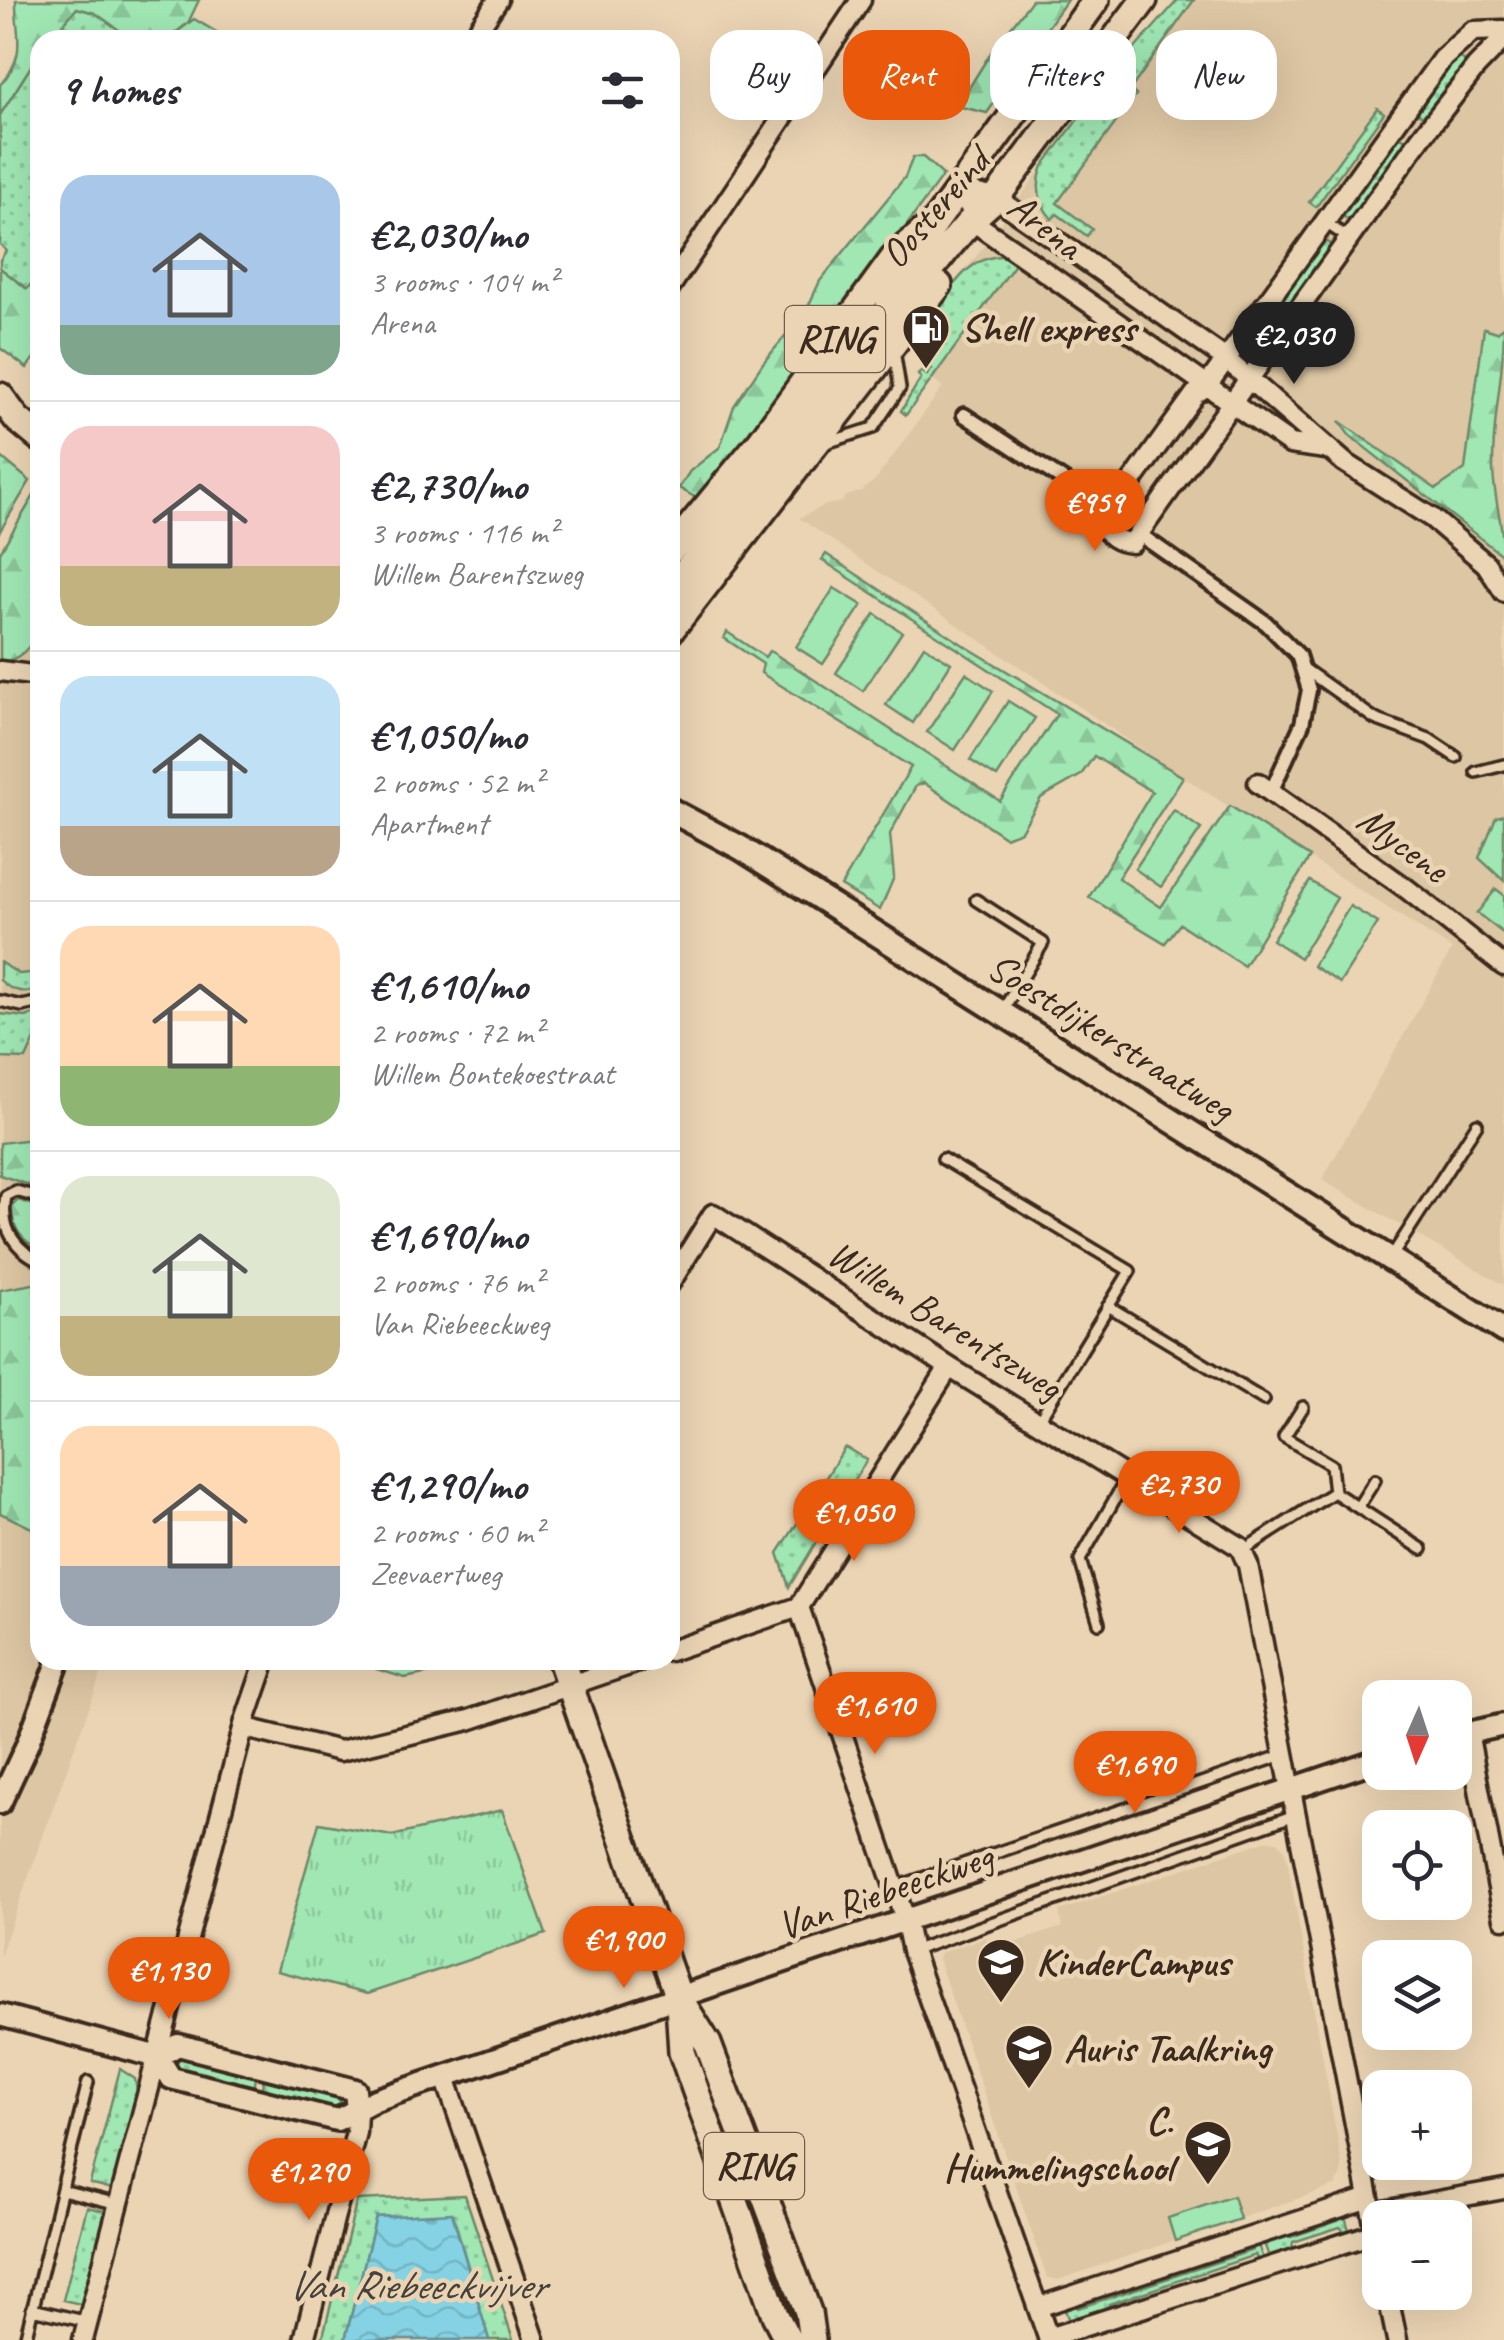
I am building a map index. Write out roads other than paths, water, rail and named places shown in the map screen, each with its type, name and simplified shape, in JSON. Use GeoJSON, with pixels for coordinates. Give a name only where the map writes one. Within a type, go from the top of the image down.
{"type":"FeatureCollection","features":[{"type":"Feature","properties":{"kind":"main road","name":"Oostereind"},"geometry":{"type":"LineString","coordinates":[[886,316],[894,289],[936,221],[1096,0]]}},
{"type":"Feature","properties":{"kind":"main road","name":"Oostereind"},"geometry":{"type":"LineString","coordinates":[[996,198],[1144,0]]}},
{"type":"Feature","properties":{"kind":"main road","name":"RING"},"geometry":{"type":"LineString","coordinates":[[680,618],[893,347],[996,198]]}},
{"type":"Feature","properties":{"kind":"main road","name":"RING"},"geometry":{"type":"LineString","coordinates":[[680,539],[760,442],[896,255],[936,221]]}},
{"type":"Feature","properties":{"kind":"main road","name":"Oostereind"},"geometry":{"type":"LineString","coordinates":[[680,579],[886,316],[908,299],[978,221]]}},
{"type":"Feature","properties":{"kind":"main road"},"geometry":{"type":"LineString","coordinates":[[0,396],[30,413]]}},
{"type":"Feature","properties":{"kind":"main road"},"geometry":{"type":"LineString","coordinates":[[0,396],[30,430]]}},
{"type":"Feature","properties":{"kind":"main road","name":"Soestdijkerstraatweg"},"geometry":{"type":"LineString","coordinates":[[680,814],[1002,1012],[1504,1331]]}},
{"type":"Feature","properties":{"kind":"main road","name":"RING"},"geometry":{"type":"LineString","coordinates":[[565,1672],[679,1998],[708,2044],[804,2301],[812,2340]]}},
{"type":"Feature","properties":{"kind":"main road","name":"RING"},"geometry":{"type":"LineString","coordinates":[[679,1998],[682,2052],[775,2316],[788,2340]]}},
{"type":"Feature","properties":{"kind":"street"},"geometry":{"type":"LineString","coordinates":[[478,30],[498,0]]}},
{"type":"Feature","properties":{"kind":"street"},"geometry":{"type":"LineString","coordinates":[[680,273],[860,0]]}},
{"type":"Feature","properties":{"kind":"street"},"geometry":{"type":"LineString","coordinates":[[1504,30],[1473,31],[1442,59],[1206,387],[1196,394],[1110,511],[1102,523],[1107,533],[1132,543],[1251,382],[1420,139],[1504,38]]}},
{"type":"Feature","properties":{"kind":"street"},"geometry":{"type":"LineString","coordinates":[[1400,118],[1420,139]]}},
{"type":"Feature","properties":{"kind":"street","name":"Arena"},"geometry":{"type":"LineString","coordinates":[[960,190],[996,198],[1226,358],[1326,449],[1432,518],[1486,564],[1504,592]]}},
{"type":"Feature","properties":{"kind":"street","name":"Arena"},"geometry":{"type":"LineString","coordinates":[[960,190],[978,221],[1206,387],[1290,444],[1326,449]]}},
{"type":"Feature","properties":{"kind":"street"},"geometry":{"type":"LineString","coordinates":[[964,416],[1110,511]]}},
{"type":"Feature","properties":{"kind":"street"},"geometry":{"type":"LineString","coordinates":[[1139,534],[1266,624],[1298,655],[1309,690],[1302,724],[1264,787]]}},
{"type":"Feature","properties":{"kind":"street"},"geometry":{"type":"LineString","coordinates":[[0,671],[30,675]]}},
{"type":"Feature","properties":{"kind":"street","name":"Mycene"},"geometry":{"type":"LineString","coordinates":[[1264,787],[1407,889],[1504,966]]}},
{"type":"Feature","properties":{"kind":"street","name":"Willem Barentszweg"},"geometry":{"type":"LineString","coordinates":[[680,1267],[713,1214],[1242,1551]]}},
{"type":"Feature","properties":{"kind":"street"},"geometry":{"type":"LineString","coordinates":[[680,1648],[799,1607],[949,1367]]}},
{"type":"Feature","properties":{"kind":"street"},"geometry":{"type":"LineString","coordinates":[[1242,1551],[1248,1564],[1286,1754],[1369,2200]]}},
{"type":"Feature","properties":{"kind":"street"},"geometry":{"type":"LineString","coordinates":[[799,1607],[906,1922],[912,1951],[1048,2339],[1362,2238]]}},
{"type":"Feature","properties":{"kind":"street"},"geometry":{"type":"LineString","coordinates":[[0,1803],[55,1670]]}},
{"type":"Feature","properties":{"kind":"street"},"geometry":{"type":"LineString","coordinates":[[86,2331],[245,1721],[263,1670]]}},
{"type":"Feature","properties":{"kind":"street"},"geometry":{"type":"LineString","coordinates":[[246,1728],[340,1751],[469,1720],[565,1672]]}},
{"type":"Feature","properties":{"kind":"street"},"geometry":{"type":"LineString","coordinates":[[1472,1732],[1504,1725]]}},
{"type":"Feature","properties":{"kind":"street","name":"Van Riebeeckweg"},"geometry":{"type":"LineString","coordinates":[[158,2056],[171,2078],[337,2120],[376,2100],[1362,1765]]}},
{"type":"Feature","properties":{"kind":"street"},"geometry":{"type":"LineString","coordinates":[[1472,1781],[1504,1919]]}},
{"type":"Feature","properties":{"kind":"street","name":"Van Riebeeckweg"},"geometry":{"type":"LineString","coordinates":[[0,2015],[158,2056],[178,2045],[355,2090],[357,2112]]}},
{"type":"Feature","properties":{"kind":"street"},"geometry":{"type":"LineString","coordinates":[[446,2077],[535,2340]]}},
{"type":"Feature","properties":{"kind":"street"},"geometry":{"type":"LineString","coordinates":[[304,2340],[356,2132],[357,2112]]}},
{"type":"Feature","properties":{"kind":"street"},"geometry":{"type":"LineString","coordinates":[[1412,2200],[1504,2189]]}},
{"type":"Feature","properties":{"kind":"street"},"geometry":{"type":"LineString","coordinates":[[1038,2307],[1362,2207]]}},
{"type":"Feature","properties":{"kind":"street"},"geometry":{"type":"LineString","coordinates":[[1391,2310],[1397,2340]]}},
{"type":"Feature","properties":{"kind":"lane"},"geometry":{"type":"LineString","coordinates":[[1324,222],[1350,239]]}},
{"type":"Feature","properties":{"kind":"lane"},"geometry":{"type":"LineString","coordinates":[[1301,666],[1375,719],[1429,739],[1456,758]]}},
{"type":"Feature","properties":{"kind":"lane"},"geometry":{"type":"LineString","coordinates":[[1476,772],[1504,765]]}},
{"type":"Feature","properties":{"kind":"lane"},"geometry":{"type":"LineString","coordinates":[[976,900],[1044,944],[1002,1012]]}},
{"type":"Feature","properties":{"kind":"lane"},"geometry":{"type":"LineString","coordinates":[[0,1001],[30,1004]]}},
{"type":"Feature","properties":{"kind":"lane"},"geometry":{"type":"LineString","coordinates":[[1390,1259],[1478,1124]]}},
{"type":"Feature","properties":{"kind":"lane"},"geometry":{"type":"LineString","coordinates":[[943,1159],[1130,1271],[1039,1420]]}},
{"type":"Feature","properties":{"kind":"lane"},"geometry":{"type":"LineString","coordinates":[[30,1195],[16,1191],[6,1196],[3,1211],[10,1238],[30,1256]]}},
{"type":"Feature","properties":{"kind":"lane"},"geometry":{"type":"LineString","coordinates":[[1108,1306],[1264,1400]]}},
{"type":"Feature","properties":{"kind":"lane"},"geometry":{"type":"LineString","coordinates":[[1303,1407],[1284,1437],[1331,1465],[1334,1492]]}},
{"type":"Feature","properties":{"kind":"lane"},"geometry":{"type":"LineString","coordinates":[[1098,1622],[1080,1560],[1128,1476]]}},
{"type":"Feature","properties":{"kind":"lane"},"geometry":{"type":"LineString","coordinates":[[1358,1507],[1375,1480]]}},
{"type":"Feature","properties":{"kind":"lane"},"geometry":{"type":"LineString","coordinates":[[1334,1492],[1422,1549]]}},
{"type":"Feature","properties":{"kind":"lane"},"geometry":{"type":"LineString","coordinates":[[1242,1551],[1334,1492]]}},
{"type":"Feature","properties":{"kind":"lane"},"geometry":{"type":"LineString","coordinates":[[894,1888],[1286,1754]]}},
{"type":"Feature","properties":{"kind":"lane"},"geometry":{"type":"LineString","coordinates":[[912,1951],[1295,1815]]}},
{"type":"Feature","properties":{"kind":"lane"},"geometry":{"type":"LineString","coordinates":[[25,2340],[88,2082]]}},
{"type":"Feature","properties":{"kind":"lane"},"geometry":{"type":"LineString","coordinates":[[62,2190],[118,2204]]}},
{"type":"Feature","properties":{"kind":"lane"},"geometry":{"type":"LineString","coordinates":[[32,2309],[86,2331]]}},
{"type":"Feature","properties":{"kind":"water","name":"Van Riebeeckvijver"},"geometry":{"type":"Polygon","coordinates":[[[452,2213],[489,2340],[345,2340],[376,2217],[452,2213]]]}},
{"type":"Feature","properties":{"kind":"place","name":"Shell express"},"geometry":{"type":"Point","coordinates":[926,370]}},
{"type":"Feature","properties":{"kind":"place","name":"KinderCampus"},"geometry":{"type":"Point","coordinates":[1001,2004]}},
{"type":"Feature","properties":{"kind":"place","name":"Auris Taalkring"},"geometry":{"type":"Point","coordinates":[1029,2090]}},
{"type":"Feature","properties":{"kind":"place","name":"C. Hummelingschool"},"geometry":{"type":"Point","coordinates":[1208,2186]}}]}
